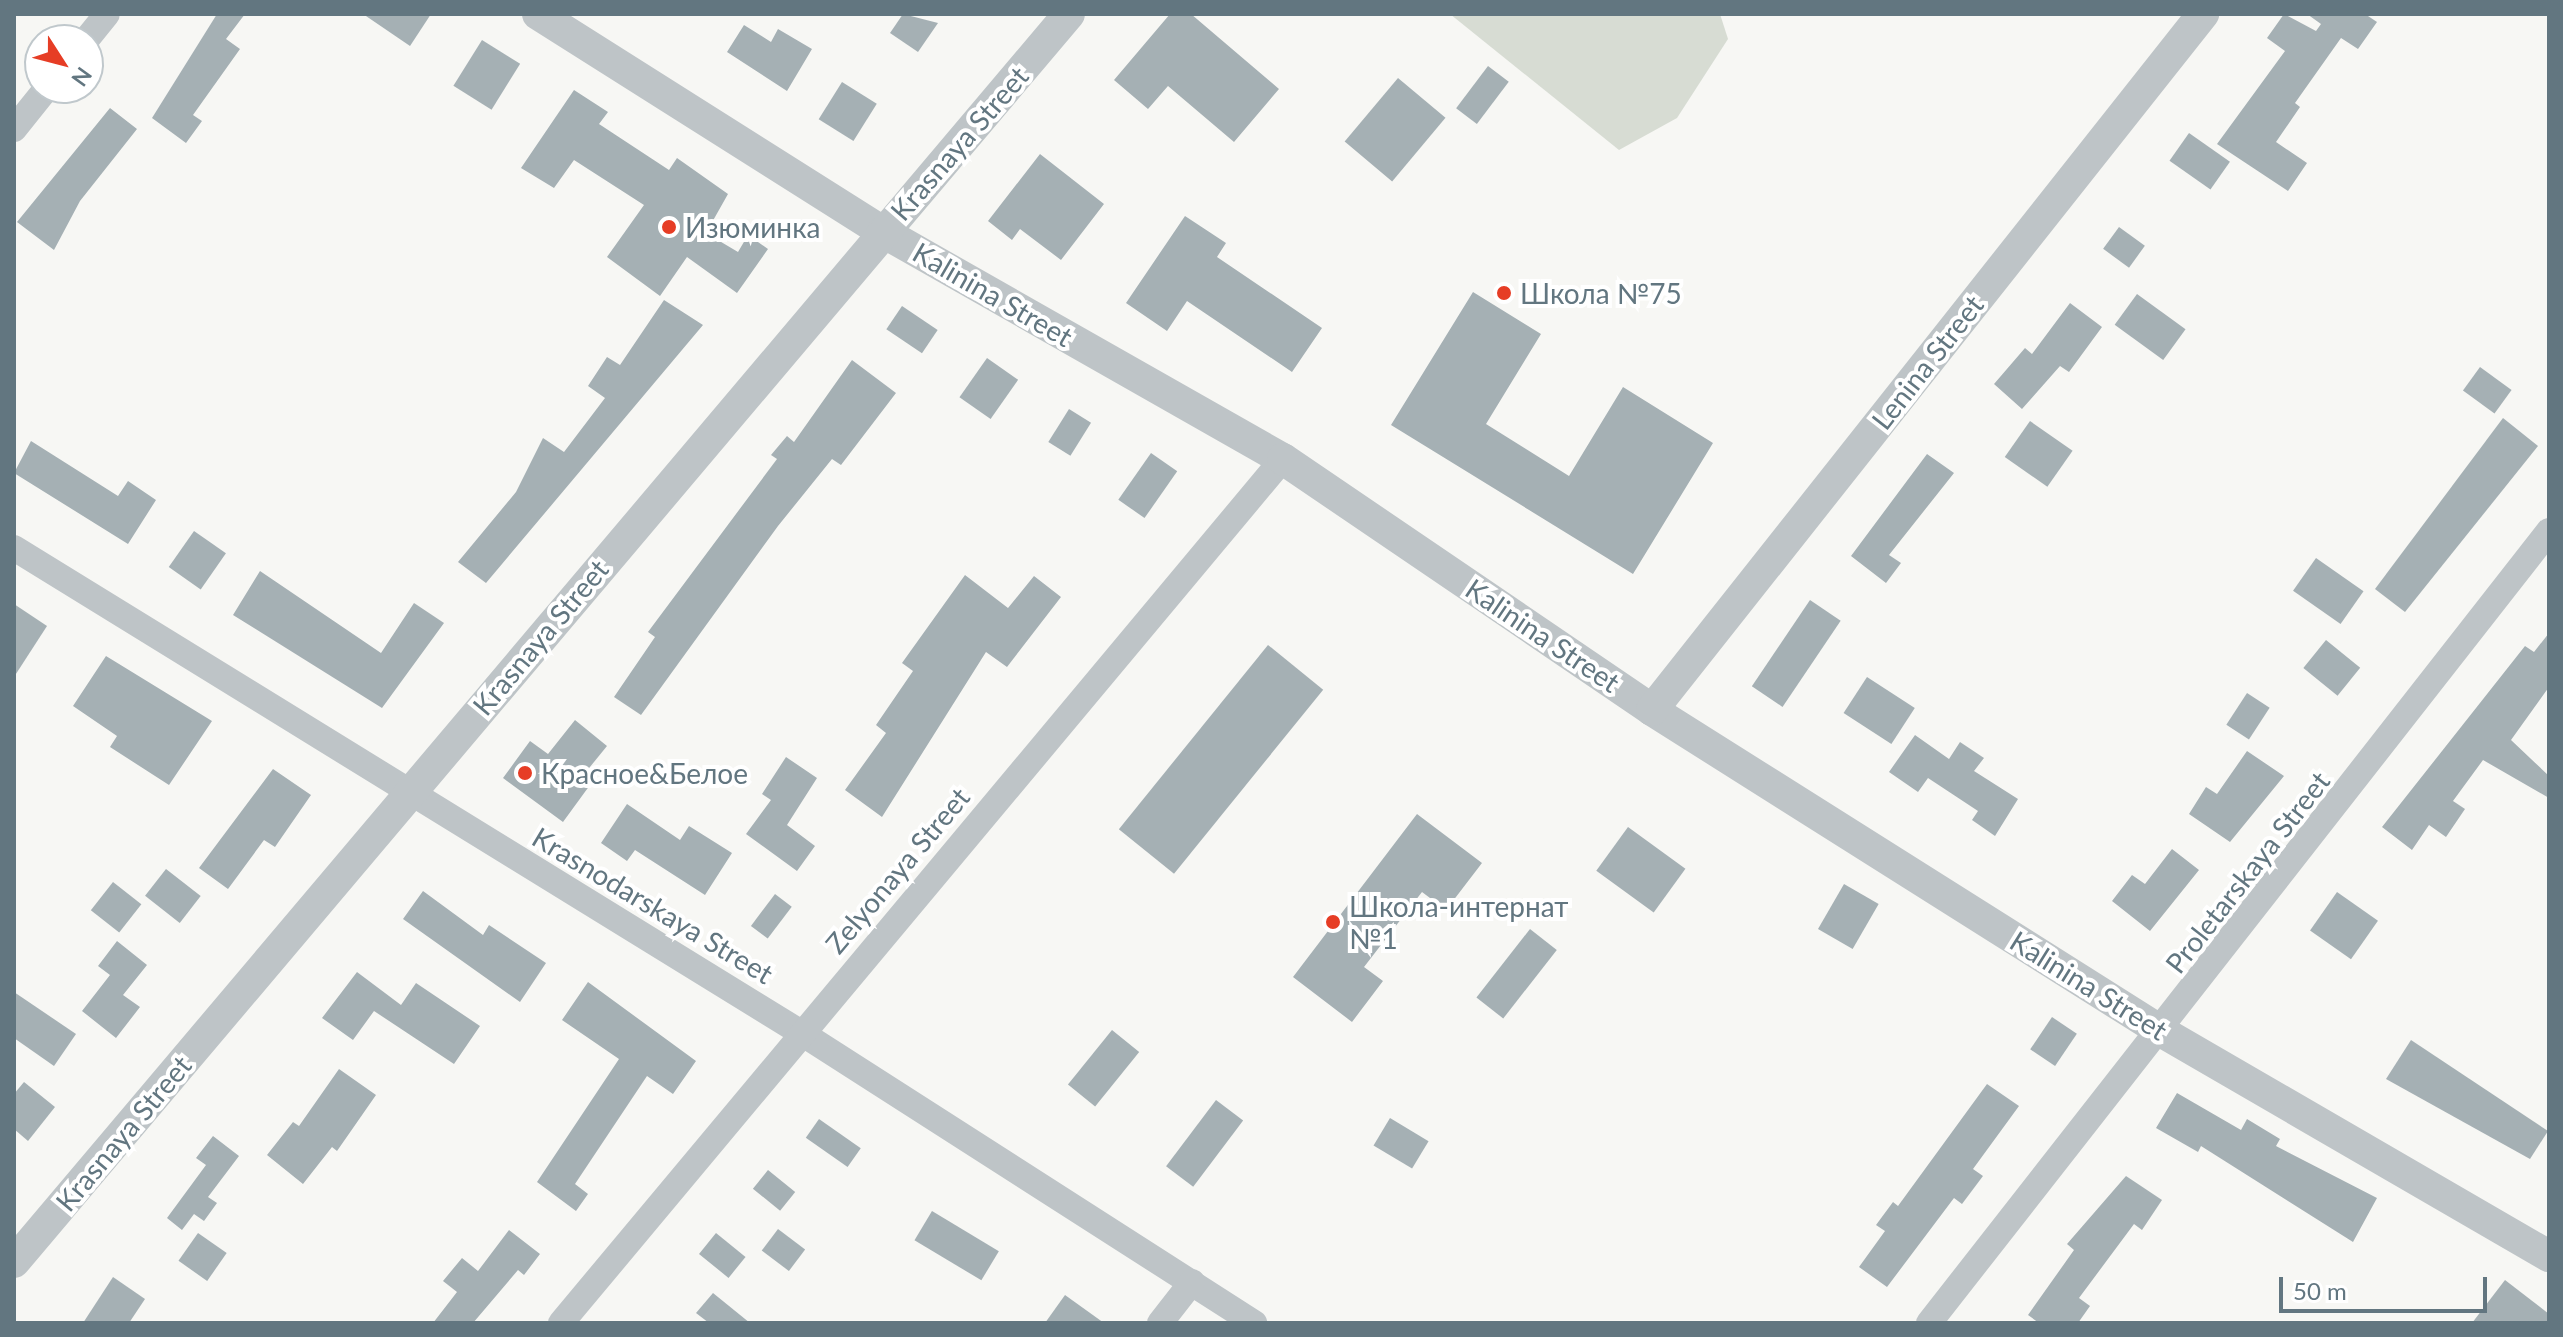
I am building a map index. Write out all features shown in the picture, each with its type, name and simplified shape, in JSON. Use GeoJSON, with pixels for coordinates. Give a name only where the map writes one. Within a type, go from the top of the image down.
{"type":"FeatureCollection","features":[{"type":"Feature","properties":{"kind":"street","name":"Kalinina Street"},"geometry":{"type":"LineString","coordinates":[[538,14],[883,232],[1283,459],[1652,710],[2164,1033],[2549,1256]]}},
{"type":"Feature","properties":{"kind":"street","name":"Krasnaya Street"},"geometry":{"type":"LineString","coordinates":[[14,1262],[407,793],[1069,14]]}},
{"type":"Feature","properties":{"kind":"street","name":"Lenina Street"},"geometry":{"type":"LineString","coordinates":[[1652,710],[2203,14]]}},
{"type":"Feature","properties":{"kind":"street"},"geometry":{"type":"LineString","coordinates":[[14,129],[34,104]]}},
{"type":"Feature","properties":{"kind":"street","name":"Zelyonaya Street"},"geometry":{"type":"LineString","coordinates":[[561,1323],[1283,459]]}},
{"type":"Feature","properties":{"kind":"street","name":"Proletarskaya Street"},"geometry":{"type":"LineString","coordinates":[[1929,1323],[2164,1033],[2549,531]]}},
{"type":"Feature","properties":{"kind":"street","name":"Krasnodarskaya Street"},"geometry":{"type":"LineString","coordinates":[[14,548],[407,793],[803,1034],[1254,1323]]}},
{"type":"Feature","properties":{"kind":"street"},"geometry":{"type":"LineString","coordinates":[[1160,1323],[1192,1282]]}},
{"type":"Feature","properties":{"kind":"shaded area"},"geometry":{"type":"Polygon","coordinates":[[[1450,14],[1720,14],[1728,39],[1677,118],[1619,150],[1450,14]]]}},
{"type":"Feature","properties":{"kind":"building"},"geometry":{"type":"Polygon","coordinates":[[[217,14],[245,14],[226,39],[240,49],[193,115],[202,121],[186,143],[152,118],[217,14]]]}},
{"type":"Feature","properties":{"kind":"building"},"geometry":{"type":"Polygon","coordinates":[[[363,14],[431,14],[410,46],[363,14]]]}},
{"type":"Feature","properties":{"kind":"building"},"geometry":{"type":"Polygon","coordinates":[[[903,14],[938,23],[918,52],[890,33],[903,14]]]}},
{"type":"Feature","properties":{"kind":"building"},"geometry":{"type":"Polygon","coordinates":[[[1170,14],[1191,14],[1279,89],[1234,142],[1168,86],[1148,109],[1114,80],[1170,14]]]}},
{"type":"Feature","properties":{"kind":"building"},"geometry":{"type":"Polygon","coordinates":[[[2284,14],[2316,31],[2321,24],[2307,14],[2365,14],[2377,22],[2358,49],[2341,38],[2295,103],[2300,107],[2276,142],[2307,163],[2288,191],[2217,144],[2285,51],[2267,38],[2284,14]]]}},
{"type":"Feature","properties":{"kind":"building"},"geometry":{"type":"Polygon","coordinates":[[[744,25],[771,42],[778,29],[812,49],[787,91],[727,52],[744,25]]]}},
{"type":"Feature","properties":{"kind":"building"},"geometry":{"type":"Polygon","coordinates":[[[482,40],[520,64],[492,110],[453,86],[482,40]]]}},
{"type":"Feature","properties":{"kind":"building"},"geometry":{"type":"Polygon","coordinates":[[[1488,66],[1509,82],[1477,124],[1456,108],[1488,66]]]}},
{"type":"Feature","properties":{"kind":"building"},"geometry":{"type":"Polygon","coordinates":[[[1398,78],[1445,118],[1392,181],[1345,142],[1398,78]]]}},
{"type":"Feature","properties":{"kind":"building"},"geometry":{"type":"Polygon","coordinates":[[[842,82],[877,104],[853,141],[819,119],[842,82]]]}},
{"type":"Feature","properties":{"kind":"building"},"geometry":{"type":"Polygon","coordinates":[[[574,90],[608,112],[599,124],[669,170],[677,158],[728,194],[706,233],[738,252],[748,235],[768,249],[737,293],[687,257],[660,296],[607,257],[644,205],[574,160],[554,188],[521,168],[574,90]]]}},
{"type":"Feature","properties":{"kind":"building"},"geometry":{"type":"Polygon","coordinates":[[[110,108],[137,129],[80,201],[54,250],[17,222],[110,108]]]}},
{"type":"Feature","properties":{"kind":"building"},"geometry":{"type":"Polygon","coordinates":[[[2189,133],[2230,162],[2210,190],[2169,161],[2189,133]]]}},
{"type":"Feature","properties":{"kind":"building"},"geometry":{"type":"Polygon","coordinates":[[[1040,154],[1104,204],[1061,260],[1020,229],[1012,240],[988,221],[1040,154]]]}},
{"type":"Feature","properties":{"kind":"building"},"geometry":{"type":"Polygon","coordinates":[[[1185,216],[1226,243],[1217,257],[1322,328],[1292,372],[1187,301],[1167,331],[1126,303],[1185,216]]]}},
{"type":"Feature","properties":{"kind":"building"},"geometry":{"type":"Polygon","coordinates":[[[2119,227],[2145,246],[2129,268],[2103,249],[2119,227]]]}},
{"type":"Feature","properties":{"kind":"building"},"geometry":{"type":"Polygon","coordinates":[[[1473,292],[1541,334],[1486,424],[1569,476],[1623,387],[1713,443],[1633,574],[1391,425],[1473,292]]]}},
{"type":"Feature","properties":{"kind":"building"},"geometry":{"type":"Polygon","coordinates":[[[2137,294],[2186,329],[2163,360],[2115,325],[2137,294]]]}},
{"type":"Feature","properties":{"kind":"building"},"geometry":{"type":"Polygon","coordinates":[[[664,300],[703,325],[486,583],[458,562],[516,492],[543,438],[564,452],[605,398],[588,386],[607,357],[620,365],[664,300]]]}},
{"type":"Feature","properties":{"kind":"building"},"geometry":{"type":"Polygon","coordinates":[[[2070,303],[2102,327],[2069,372],[2060,366],[2022,409],[1994,384],[2025,348],[2032,354],[2070,303]]]}},
{"type":"Feature","properties":{"kind":"building"},"geometry":{"type":"Polygon","coordinates":[[[902,306],[938,330],[922,353],[886,329],[902,306]]]}},
{"type":"Feature","properties":{"kind":"building"},"geometry":{"type":"Polygon","coordinates":[[[987,358],[1018,380],[991,419],[959,397],[987,358]]]}},
{"type":"Feature","properties":{"kind":"building"},"geometry":{"type":"Polygon","coordinates":[[[852,360],[896,393],[841,465],[832,459],[778,526],[641,715],[614,697],[655,637],[648,632],[777,459],[771,455],[787,436],[794,442],[852,360]]]}},
{"type":"Feature","properties":{"kind":"building"},"geometry":{"type":"Polygon","coordinates":[[[2480,367],[2512,390],[2495,413],[2463,390],[2480,367]]]}},
{"type":"Feature","properties":{"kind":"building"},"geometry":{"type":"Polygon","coordinates":[[[1069,409],[1091,423],[1070,456],[1048,442],[1069,409]]]}},
{"type":"Feature","properties":{"kind":"building"},"geometry":{"type":"Polygon","coordinates":[[[2503,418],[2538,446],[2405,612],[2375,589],[2503,418]]]}},
{"type":"Feature","properties":{"kind":"building"},"geometry":{"type":"Polygon","coordinates":[[[2030,421],[2073,451],[2047,487],[2005,457],[2030,421]]]}},
{"type":"Feature","properties":{"kind":"building"},"geometry":{"type":"Polygon","coordinates":[[[31,441],[118,496],[128,481],[156,500],[128,544],[14,473],[31,441]]]}},
{"type":"Feature","properties":{"kind":"building"},"geometry":{"type":"Polygon","coordinates":[[[1151,453],[1177,471],[1145,518],[1118,500],[1151,453]]]}},
{"type":"Feature","properties":{"kind":"building"},"geometry":{"type":"Polygon","coordinates":[[[1927,454],[1954,473],[1889,555],[1901,563],[1886,583],[1851,556],[1927,454]]]}},
{"type":"Feature","properties":{"kind":"building"},"geometry":{"type":"Polygon","coordinates":[[[194,531],[226,553],[201,589],[169,567],[194,531]]]}},
{"type":"Feature","properties":{"kind":"building"},"geometry":{"type":"Polygon","coordinates":[[[2316,558],[2364,591],[2341,624],[2293,591],[2316,558]]]}},
{"type":"Feature","properties":{"kind":"building"},"geometry":{"type":"Polygon","coordinates":[[[260,571],[381,653],[414,603],[444,623],[382,708],[233,615],[260,571]]]}},
{"type":"Feature","properties":{"kind":"building"},"geometry":{"type":"Polygon","coordinates":[[[965,575],[1008,608],[1034,576],[1061,597],[1007,667],[986,652],[882,817],[845,790],[886,733],[876,725],[913,671],[902,663],[965,575]]]}},
{"type":"Feature","properties":{"kind":"building"},"geometry":{"type":"Polygon","coordinates":[[[1810,600],[1841,621],[1783,707],[1752,686],[1810,600]]]}},
{"type":"Feature","properties":{"kind":"building"},"geometry":{"type":"Polygon","coordinates":[[[14,604],[47,626],[14,677],[14,604]]]}},
{"type":"Feature","properties":{"kind":"building"},"geometry":{"type":"Polygon","coordinates":[[[2549,633],[2549,687],[2511,740],[2549,776],[2549,798],[2483,760],[2453,801],[2465,809],[2446,837],[2429,825],[2412,850],[2382,827],[2525,646],[2534,652],[2549,633]]]}},
{"type":"Feature","properties":{"kind":"building"},"geometry":{"type":"Polygon","coordinates":[[[2326,640],[2360,668],[2338,696],[2303,668],[2326,640]]]}},
{"type":"Feature","properties":{"kind":"building"},"geometry":{"type":"Polygon","coordinates":[[[1268,645],[1323,690],[1174,874],[1119,829],[1268,645]]]}},
{"type":"Feature","properties":{"kind":"building"},"geometry":{"type":"Polygon","coordinates":[[[106,656],[212,721],[169,785],[110,747],[117,736],[73,706],[106,656]]]}},
{"type":"Feature","properties":{"kind":"building"},"geometry":{"type":"Polygon","coordinates":[[[1867,677],[1915,708],[1891,744],[1844,713],[1867,677]]]}},
{"type":"Feature","properties":{"kind":"building"},"geometry":{"type":"Polygon","coordinates":[[[2247,693],[2270,708],[2249,740],[2226,725],[2247,693]]]}},
{"type":"Feature","properties":{"kind":"building"},"geometry":{"type":"Polygon","coordinates":[[[575,720],[607,746],[581,778],[590,785],[563,822],[503,778],[530,741],[548,754],[575,720]]]}},
{"type":"Feature","properties":{"kind":"building"},"geometry":{"type":"Polygon","coordinates":[[[1915,735],[1949,759],[1960,742],[1984,758],[1974,771],[2018,799],[1995,836],[1972,820],[1978,811],[1928,778],[1918,792],[1889,772],[1915,735]]]}},
{"type":"Feature","properties":{"kind":"building"},"geometry":{"type":"Polygon","coordinates":[[[2247,751],[2284,776],[2230,842],[2189,814],[2206,787],[2217,794],[2247,751]]]}},
{"type":"Feature","properties":{"kind":"building"},"geometry":{"type":"Polygon","coordinates":[[[786,757],[817,778],[787,825],[815,846],[797,871],[746,834],[771,800],[762,794],[786,757]]]}},
{"type":"Feature","properties":{"kind":"building"},"geometry":{"type":"Polygon","coordinates":[[[273,769],[311,795],[275,847],[264,840],[228,889],[199,868],[273,769]]]}},
{"type":"Feature","properties":{"kind":"building"},"geometry":{"type":"Polygon","coordinates":[[[627,804],[680,840],[689,826],[732,853],[705,895],[635,850],[627,861],[601,843],[627,804]]]}},
{"type":"Feature","properties":{"kind":"building"},"geometry":{"type":"Polygon","coordinates":[[[1417,814],[1482,863],[1446,910],[1422,892],[1364,967],[1383,981],[1352,1022],[1293,977],[1417,814]]]}},
{"type":"Feature","properties":{"kind":"building"},"geometry":{"type":"Polygon","coordinates":[[[1628,827],[1685,869],[1654,912],[1596,871],[1628,827]]]}},
{"type":"Feature","properties":{"kind":"building"},"geometry":{"type":"Polygon","coordinates":[[[2172,849],[2199,870],[2150,931],[2112,901],[2132,875],[2145,884],[2172,849]]]}},
{"type":"Feature","properties":{"kind":"building"},"geometry":{"type":"Polygon","coordinates":[[[166,869],[201,896],[180,923],[145,896],[166,869]]]}},
{"type":"Feature","properties":{"kind":"building"},"geometry":{"type":"Polygon","coordinates":[[[113,882],[141,904],[119,933],[91,910],[113,882]]]}},
{"type":"Feature","properties":{"kind":"building"},"geometry":{"type":"Polygon","coordinates":[[[1844,884],[1879,904],[1853,949],[1818,929],[1844,884]]]}},
{"type":"Feature","properties":{"kind":"building"},"geometry":{"type":"Polygon","coordinates":[[[423,891],[483,935],[489,925],[546,963],[520,1002],[403,919],[423,891]]]}},
{"type":"Feature","properties":{"kind":"building"},"geometry":{"type":"Polygon","coordinates":[[[2337,892],[2378,921],[2351,959],[2310,931],[2337,892]]]}},
{"type":"Feature","properties":{"kind":"building"},"geometry":{"type":"Polygon","coordinates":[[[775,894],[792,907],[768,939],[751,926],[775,894]]]}},
{"type":"Feature","properties":{"kind":"building"},"geometry":{"type":"Polygon","coordinates":[[[1530,929],[1557,950],[1503,1018],[1476,998],[1530,929]]]}},
{"type":"Feature","properties":{"kind":"building"},"geometry":{"type":"Polygon","coordinates":[[[117,941],[147,965],[123,995],[140,1007],[116,1038],[82,1011],[110,975],[98,966],[117,941]]]}},
{"type":"Feature","properties":{"kind":"building"},"geometry":{"type":"Polygon","coordinates":[[[357,972],[401,1005],[416,983],[480,1026],[454,1064],[374,1011],[353,1040],[322,1018],[357,972]]]}},
{"type":"Feature","properties":{"kind":"building"},"geometry":{"type":"Polygon","coordinates":[[[588,982],[696,1061],[673,1094],[647,1076],[575,1184],[588,1194],[576,1211],[537,1182],[619,1059],[562,1020],[588,982]]]}},
{"type":"Feature","properties":{"kind":"building"},"geometry":{"type":"Polygon","coordinates":[[[14,992],[76,1034],[54,1066],[14,1038],[14,992]]]}},
{"type":"Feature","properties":{"kind":"building"},"geometry":{"type":"Polygon","coordinates":[[[2052,1017],[2077,1034],[2055,1066],[2030,1049],[2052,1017]]]}},
{"type":"Feature","properties":{"kind":"building"},"geometry":{"type":"Polygon","coordinates":[[[1112,1030],[1139,1052],[1095,1106],[1068,1084],[1112,1030]]]}},
{"type":"Feature","properties":{"kind":"building"},"geometry":{"type":"Polygon","coordinates":[[[2411,1040],[2548,1131],[2530,1159],[2386,1079],[2411,1040]]]}},
{"type":"Feature","properties":{"kind":"building"},"geometry":{"type":"Polygon","coordinates":[[[339,1069],[376,1095],[337,1151],[332,1147],[303,1184],[267,1155],[293,1122],[299,1126],[339,1069]]]}},
{"type":"Feature","properties":{"kind":"building"},"geometry":{"type":"Polygon","coordinates":[[[24,1082],[55,1107],[28,1141],[14,1129],[14,1094],[24,1082]]]}},
{"type":"Feature","properties":{"kind":"building"},"geometry":{"type":"Polygon","coordinates":[[[1987,1084],[2019,1106],[1973,1169],[1983,1176],[1962,1204],[1954,1198],[1887,1287],[1859,1267],[1885,1231],[1876,1225],[1893,1202],[1898,1206],[1987,1084]]]}},
{"type":"Feature","properties":{"kind":"building"},"geometry":{"type":"Polygon","coordinates":[[[2177,1093],[2241,1130],[2247,1119],[2280,1139],[2276,1146],[2377,1198],[2353,1242],[2201,1146],[2198,1152],[2156,1128],[2177,1093]]]}},
{"type":"Feature","properties":{"kind":"building"},"geometry":{"type":"Polygon","coordinates":[[[1216,1100],[1243,1120],[1193,1187],[1166,1166],[1216,1100]]]}},
{"type":"Feature","properties":{"kind":"building"},"geometry":{"type":"Polygon","coordinates":[[[1390,1118],[1429,1141],[1412,1169],[1374,1145],[1390,1118]]]}},
{"type":"Feature","properties":{"kind":"building"},"geometry":{"type":"Polygon","coordinates":[[[819,1119],[861,1148],[848,1167],[806,1138],[819,1119]]]}},
{"type":"Feature","properties":{"kind":"building"},"geometry":{"type":"Polygon","coordinates":[[[213,1136],[239,1156],[208,1197],[217,1203],[204,1221],[194,1214],[182,1230],[167,1218],[206,1165],[196,1158],[213,1136]]]}},
{"type":"Feature","properties":{"kind":"building"},"geometry":{"type":"Polygon","coordinates":[[[768,1170],[795,1192],[780,1211],[753,1189],[768,1170]]]}},
{"type":"Feature","properties":{"kind":"building"},"geometry":{"type":"Polygon","coordinates":[[[2126,1176],[2162,1200],[2142,1230],[2134,1224],[2079,1298],[2090,1306],[2078,1323],[2039,1323],[2028,1315],[2074,1250],[2067,1244],[2126,1176]]]}},
{"type":"Feature","properties":{"kind":"building"},"geometry":{"type":"Polygon","coordinates":[[[932,1211],[999,1251],[981,1280],[914,1240],[932,1211]]]}},
{"type":"Feature","properties":{"kind":"building"},"geometry":{"type":"Polygon","coordinates":[[[778,1229],[805,1249],[789,1271],[762,1251],[778,1229]]]}},
{"type":"Feature","properties":{"kind":"building"},"geometry":{"type":"Polygon","coordinates":[[[509,1230],[540,1254],[524,1275],[518,1270],[473,1323],[433,1323],[457,1292],[443,1281],[462,1258],[478,1271],[509,1230]]]}},
{"type":"Feature","properties":{"kind":"building"},"geometry":{"type":"Polygon","coordinates":[[[198,1233],[227,1253],[207,1281],[178,1261],[198,1233]]]}},
{"type":"Feature","properties":{"kind":"building"},"geometry":{"type":"Polygon","coordinates":[[[716,1233],[746,1257],[729,1278],[699,1254],[716,1233]]]}},
{"type":"Feature","properties":{"kind":"building"},"geometry":{"type":"Polygon","coordinates":[[[113,1277],[145,1299],[129,1323],[83,1323],[113,1277]]]}},
{"type":"Feature","properties":{"kind":"building"},"geometry":{"type":"Polygon","coordinates":[[[2505,1280],[2549,1314],[2549,1323],[2472,1323],[2505,1280]]]}},
{"type":"Feature","properties":{"kind":"building"},"geometry":{"type":"Polygon","coordinates":[[[713,1293],[750,1323],[709,1323],[696,1313],[713,1293]]]}},
{"type":"Feature","properties":{"kind":"building"},"geometry":{"type":"Polygon","coordinates":[[[1065,1295],[1104,1323],[1045,1323],[1065,1295]]]}},
{"type":"Feature","properties":{"kind":"place","name":"Изюминка"},"geometry":{"type":"Point","coordinates":[669,227]}},
{"type":"Feature","properties":{"kind":"place","name":"Школа №75"},"geometry":{"type":"Point","coordinates":[1504,293]}},
{"type":"Feature","properties":{"kind":"place","name":"Красное&Белое"},"geometry":{"type":"Point","coordinates":[525,773]}},
{"type":"Feature","properties":{"kind":"place","name":"Школа-интернат №1"},"geometry":{"type":"Point","coordinates":[1333,922]}}]}
